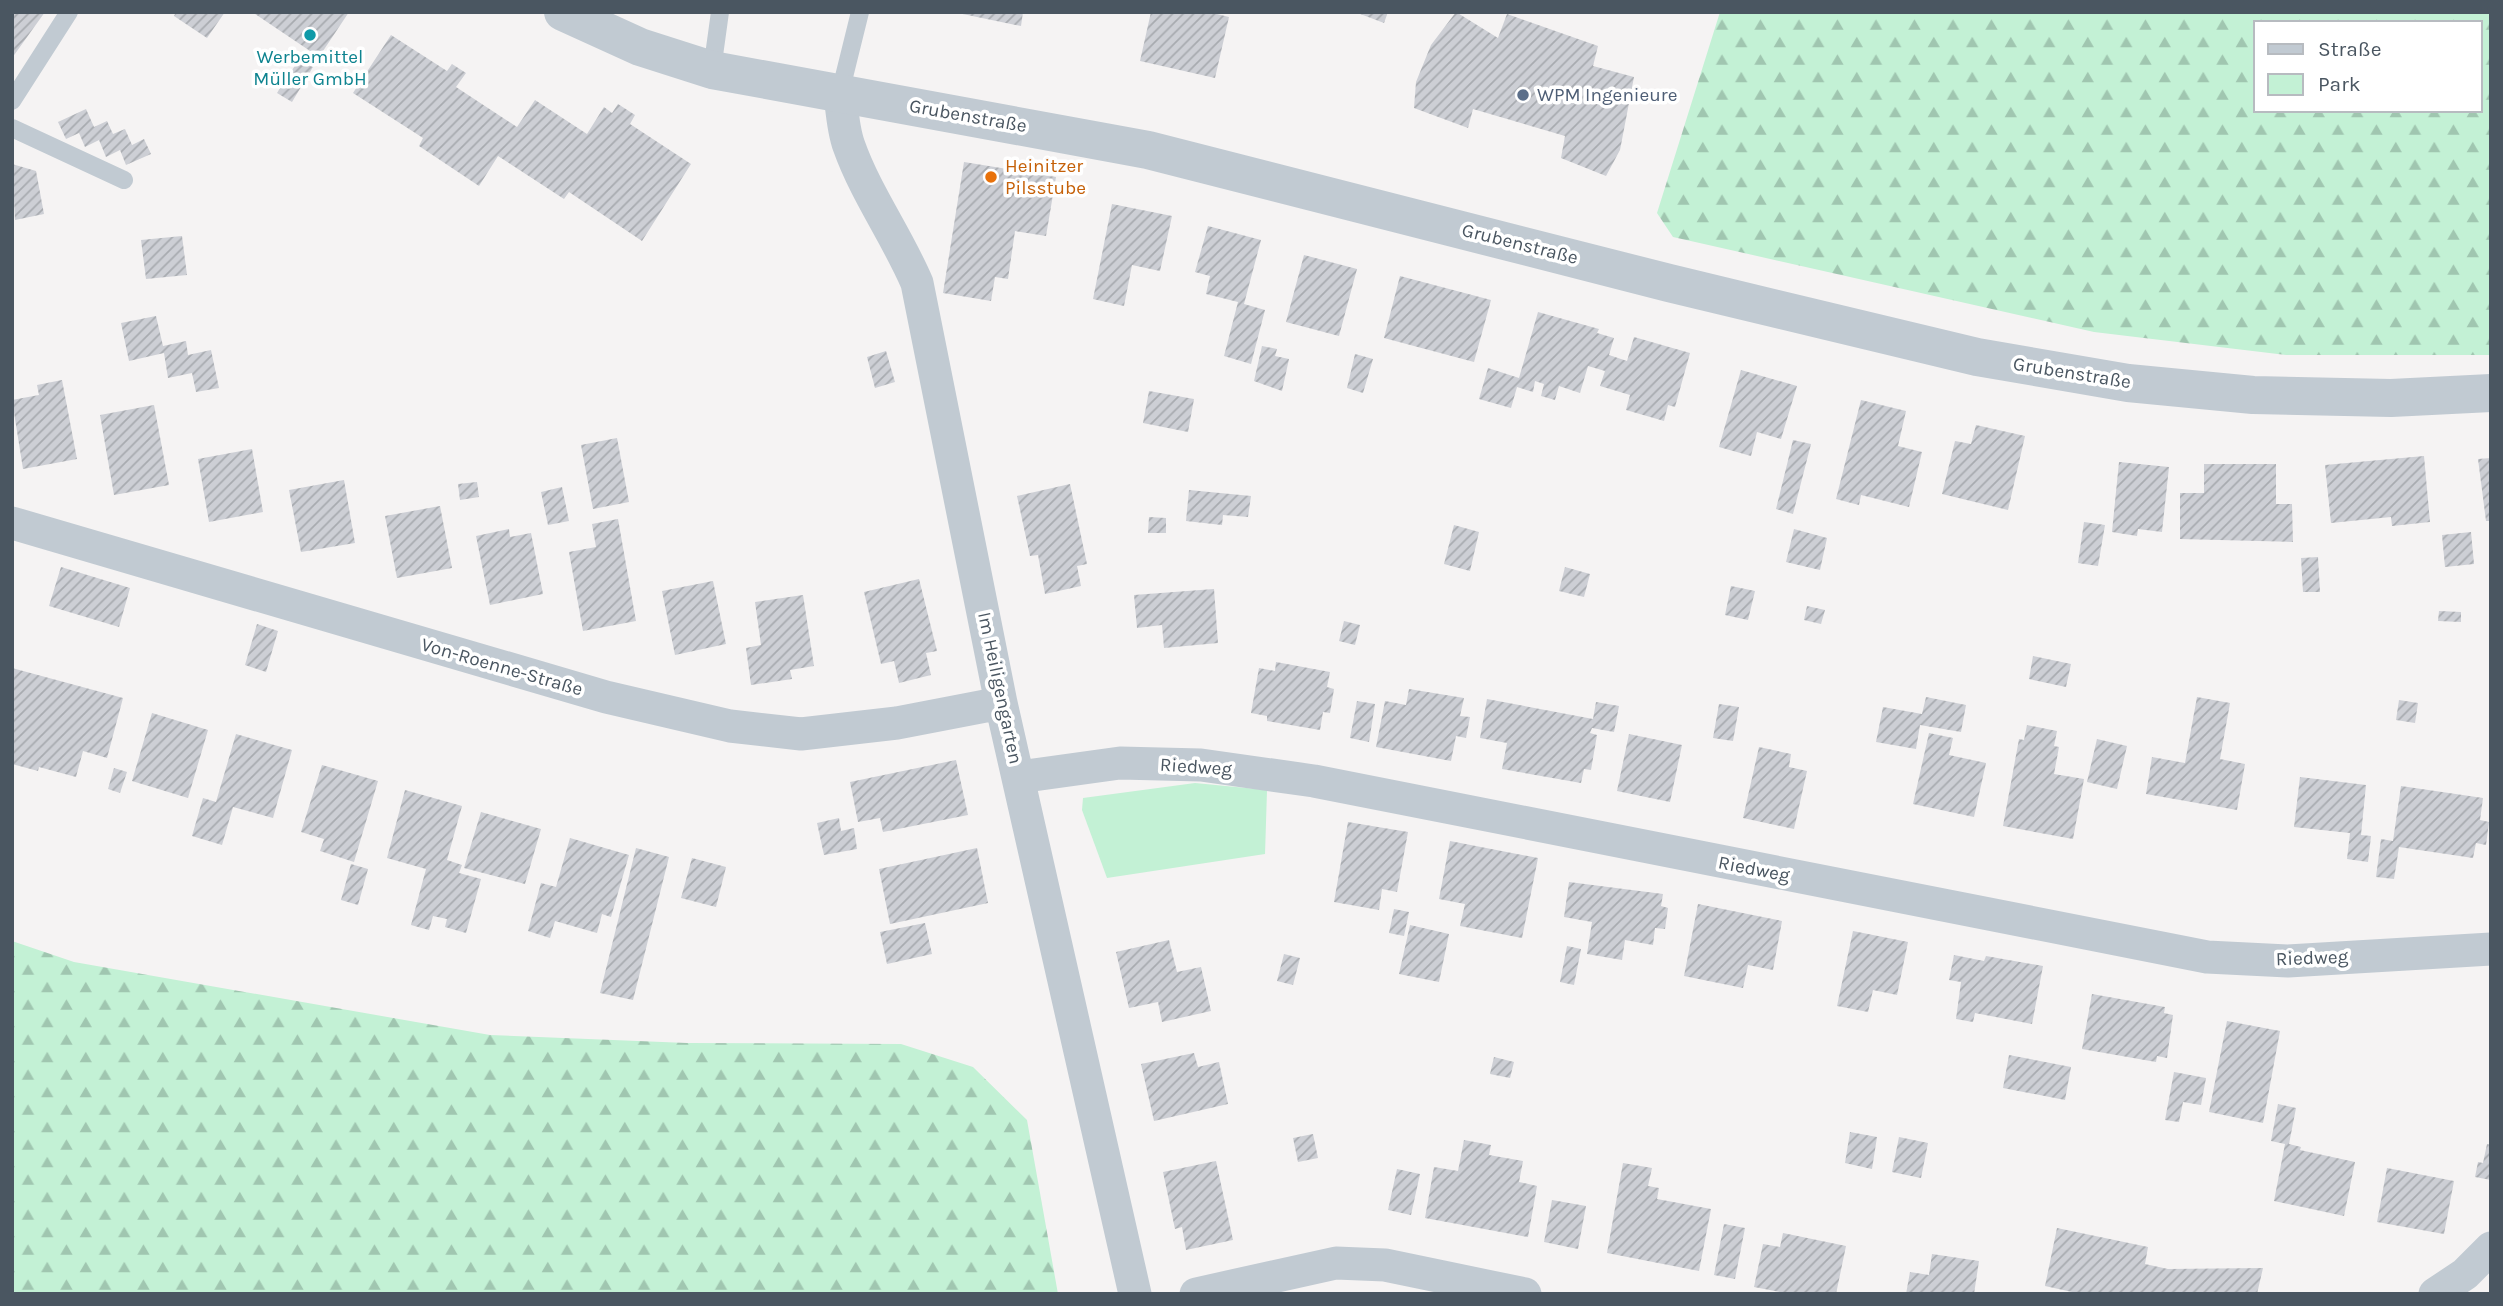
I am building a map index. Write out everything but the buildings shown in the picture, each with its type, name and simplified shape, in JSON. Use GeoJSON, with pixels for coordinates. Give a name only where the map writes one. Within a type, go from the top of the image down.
{"type":"FeatureCollection","features":[{"type":"Feature","properties":{"kind":"street","name":"Grubenstraße"},"geometry":{"type":"LineString","coordinates":[[577,15],[640,47],[712,70],[1149,150],[1669,283],[1977,357],[2128,383],[2252,395],[2390,398],[2491,393]]}},
{"type":"Feature","properties":{"kind":"street","name":"Im Heiligengarten"},"geometry":{"type":"LineString","coordinates":[[840,93],[848,144],[869,192],[899,242],[917,283],[1001,703],[1135,1294]]}},
{"type":"Feature","properties":{"kind":"street","name":"Von-Roenne-Straße"},"geometry":{"type":"LineString","coordinates":[[12,523],[606,698],[730,726],[801,734],[897,723],[1001,703]]}},
{"type":"Feature","properties":{"kind":"street","name":"Riedweg"},"geometry":{"type":"LineString","coordinates":[[1019,777],[1120,763],[1201,765],[1314,781],[2207,957],[2288,961],[2491,949]]}},
{"type":"Feature","properties":{"kind":"street"},"geometry":{"type":"LineString","coordinates":[[2435,1294],[2465,1274],[2491,1248]]}},
{"type":"Feature","properties":{"kind":"street"},"geometry":{"type":"LineString","coordinates":[[1196,1294],[1336,1263],[1385,1265],[1525,1294]]}},
{"type":"Feature","properties":{"kind":"lane"},"geometry":{"type":"LineString","coordinates":[[12,101],[69,12]]}},
{"type":"Feature","properties":{"kind":"lane"},"geometry":{"type":"LineString","coordinates":[[712,70],[720,12]]}},
{"type":"Feature","properties":{"kind":"lane"},"geometry":{"type":"LineString","coordinates":[[840,93],[860,12]]}},
{"type":"Feature","properties":{"kind":"lane"},"geometry":{"type":"LineString","coordinates":[[12,128],[124,180]]}},
{"type":"Feature","properties":{"kind":"green space"},"geometry":{"type":"Polygon","coordinates":[[[1720,12],[2491,12],[2491,355],[2286,355],[2094,332],[1673,237],[1657,213],[1720,12]]]}},
{"type":"Feature","properties":{"kind":"green space"},"geometry":{"type":"Polygon","coordinates":[[[1195,783],[1267,790],[1265,854],[1107,878],[1082,810],[1083,798],[1195,783]]]}},
{"type":"Feature","properties":{"kind":"green space"},"geometry":{"type":"Polygon","coordinates":[[[12,941],[74,962],[490,1035],[687,1043],[901,1044],[973,1067],[1027,1120],[1058,1294],[12,1294],[12,941]]]}},
{"type":"Feature","properties":{"kind":"place","name":"Werbemittel Müller GmbH"},"geometry":{"type":"Point","coordinates":[310,35]}},
{"type":"Feature","properties":{"kind":"place","name":"WPM Ingenieure"},"geometry":{"type":"Point","coordinates":[1523,95]}},
{"type":"Feature","properties":{"kind":"place","name":"Heinitzer Pilsstube"},"geometry":{"type":"Point","coordinates":[991,177]}}]}
